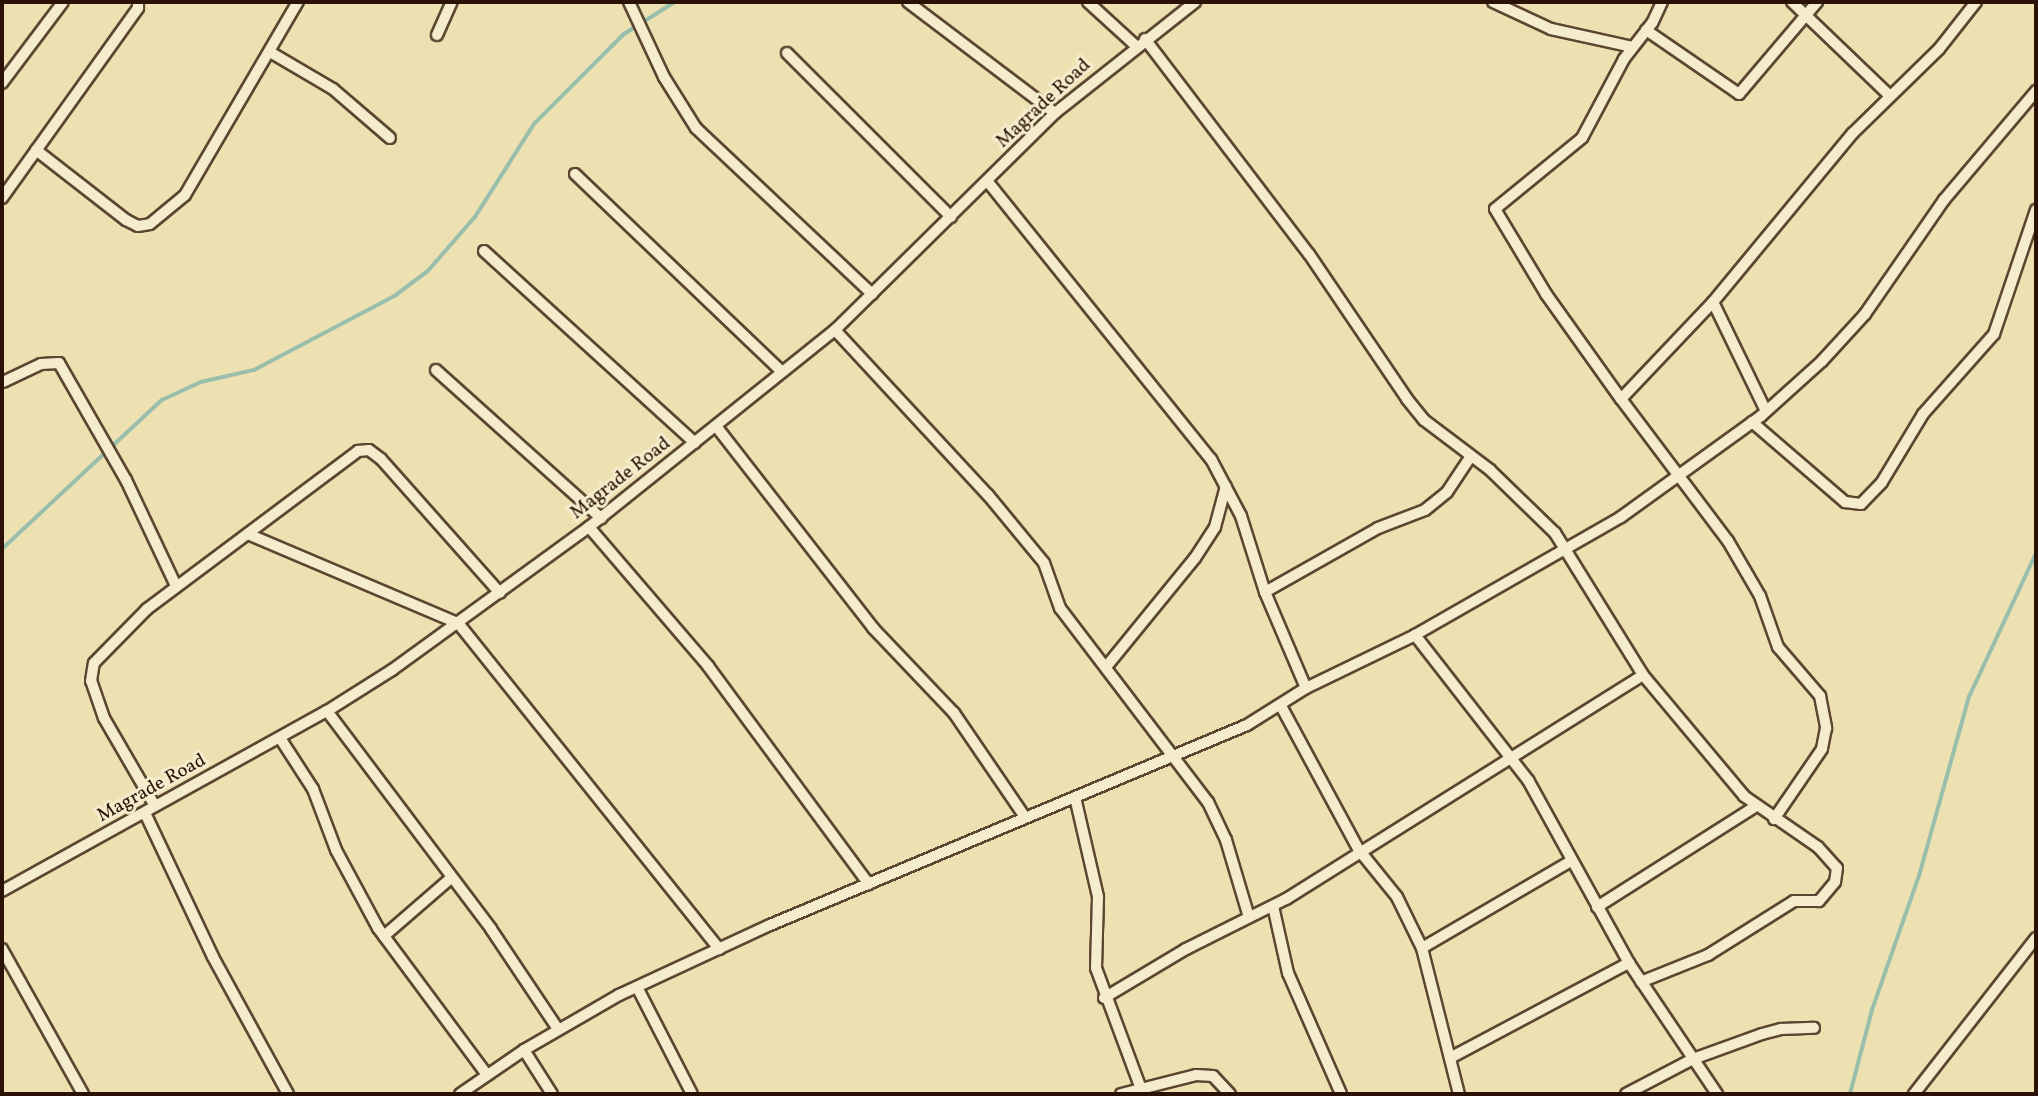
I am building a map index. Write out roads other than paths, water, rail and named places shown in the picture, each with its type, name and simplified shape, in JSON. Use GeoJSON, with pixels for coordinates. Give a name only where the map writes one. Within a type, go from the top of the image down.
{"type":"FeatureCollection","features":[{"type":"Feature","properties":{"kind":"street"},"geometry":{"type":"LineString","coordinates":[[2,83],[63,2]]}},
{"type":"Feature","properties":{"kind":"street"},"geometry":{"type":"LineString","coordinates":[[2,198],[138,8],[138,2]]}},
{"type":"Feature","properties":{"kind":"street"},"geometry":{"type":"LineString","coordinates":[[36,150],[126,220],[138,226],[150,224],[185,195],[298,2]]}},
{"type":"Feature","properties":{"kind":"street"},"geometry":{"type":"LineString","coordinates":[[437,35],[452,2]]}},
{"type":"Feature","properties":{"kind":"street"},"geometry":{"type":"LineString","coordinates":[[629,2],[669,86],[696,128],[872,294]]}},
{"type":"Feature","properties":{"kind":"street"},"geometry":{"type":"LineString","coordinates":[[908,2],[1055,113]]}},
{"type":"Feature","properties":{"kind":"street"},"geometry":{"type":"LineString","coordinates":[[1088,2],[1136,47]]}},
{"type":"Feature","properties":{"kind":"street","name":"Magrade Road"},"geometry":{"type":"LineString","coordinates":[[2,891],[327,711],[458,623],[589,527],[835,330],[1055,113],[1195,2]]}},
{"type":"Feature","properties":{"kind":"street"},"geometry":{"type":"LineString","coordinates":[[1493,2],[1551,29],[1632,47]]}},
{"type":"Feature","properties":{"kind":"street"},"geometry":{"type":"LineString","coordinates":[[1662,2],[1646,30],[1632,47],[1582,138],[1494,209],[1546,295],[1745,567],[1778,647],[1820,696],[1826,728],[1822,749],[1774,819]]}},
{"type":"Feature","properties":{"kind":"street"},"geometry":{"type":"LineString","coordinates":[[1791,2],[1808,14],[1890,96]]}},
{"type":"Feature","properties":{"kind":"street"},"geometry":{"type":"LineString","coordinates":[[1646,30],[1736,94],[1817,2]]}},
{"type":"Feature","properties":{"kind":"street"},"geometry":{"type":"LineString","coordinates":[[1621,399],[1713,302],[1826,165],[1890,96],[1939,49],[1976,2]]}},
{"type":"Feature","properties":{"kind":"street"},"geometry":{"type":"LineString","coordinates":[[1145,39],[1309,254],[1407,399],[1439,433],[1471,456],[1540,517],[1643,675],[1700,748],[1756,806],[1834,862],[1837,875],[1829,893],[1819,901],[1794,901],[1708,955],[1641,982]]}},
{"type":"Feature","properties":{"kind":"street"},"geometry":{"type":"LineString","coordinates":[[270,52],[333,89],[390,138]]}},
{"type":"Feature","properties":{"kind":"street"},"geometry":{"type":"LineString","coordinates":[[787,52],[951,217]]}},
{"type":"Feature","properties":{"kind":"street"},"geometry":{"type":"LineString","coordinates":[[460,1094],[524,1050],[637,987],[869,884],[1175,755],[1282,706],[1306,688],[1415,635],[1564,551],[1680,476],[1766,411],[1865,314],[1944,200],[2036,91]]}},
{"type":"Feature","properties":{"kind":"street"},"geometry":{"type":"LineString","coordinates":[[575,174],[782,372]]}},
{"type":"Feature","properties":{"kind":"street"},"geometry":{"type":"LineString","coordinates":[[988,182],[1186,426],[1226,486],[1241,516],[1265,592],[1306,688]]}},
{"type":"Feature","properties":{"kind":"street"},"geometry":{"type":"LineString","coordinates":[[1752,422],[1845,502],[1861,504],[1882,482],[1923,414],[1994,334],[2036,210]]}},
{"type":"Feature","properties":{"kind":"street"},"geometry":{"type":"LineString","coordinates":[[484,251],[695,443]]}},
{"type":"Feature","properties":{"kind":"street"},"geometry":{"type":"LineString","coordinates":[[1713,302],[1766,411]]}},
{"type":"Feature","properties":{"kind":"street"},"geometry":{"type":"LineString","coordinates":[[835,330],[1044,563],[1060,608],[1175,755],[1217,819],[1249,917]]}},
{"type":"Feature","properties":{"kind":"street"},"geometry":{"type":"LineString","coordinates":[[2,381],[41,364],[59,363],[126,480],[176,586]]}},
{"type":"Feature","properties":{"kind":"street"},"geometry":{"type":"LineString","coordinates":[[436,370],[601,517]]}},
{"type":"Feature","properties":{"kind":"street"},"geometry":{"type":"LineString","coordinates":[[716,426],[873,628],[954,713],[1025,817]]}},
{"type":"Feature","properties":{"kind":"street"},"geometry":{"type":"LineString","coordinates":[[288,1094],[213,957],[150,810],[104,718],[91,672],[99,655],[176,586],[364,449],[389,468],[500,593]]}},
{"type":"Feature","properties":{"kind":"street"},"geometry":{"type":"LineString","coordinates":[[1265,592],[1378,528],[1425,510],[1447,492],[1471,456]]}},
{"type":"Feature","properties":{"kind":"street"},"geometry":{"type":"LineString","coordinates":[[1106,667],[1195,558],[1215,527],[1226,486]]}},
{"type":"Feature","properties":{"kind":"street"},"geometry":{"type":"LineString","coordinates":[[589,527],[708,666],[869,884]]}},
{"type":"Feature","properties":{"kind":"street"},"geometry":{"type":"LineString","coordinates":[[248,534],[458,623],[719,949]]}},
{"type":"Feature","properties":{"kind":"street"},"geometry":{"type":"LineString","coordinates":[[1415,635],[1534,789],[1629,963],[1717,1094]]}},
{"type":"Feature","properties":{"kind":"street"},"geometry":{"type":"LineString","coordinates":[[1104,998],[1273,906],[1643,675]]}},
{"type":"Feature","properties":{"kind":"street"},"geometry":{"type":"LineString","coordinates":[[1282,706],[1359,850],[1397,897],[1422,948],[1459,1094]]}},
{"type":"Feature","properties":{"kind":"street"},"geometry":{"type":"LineString","coordinates":[[327,711],[451,878],[558,1030]]}},
{"type":"Feature","properties":{"kind":"street"},"geometry":{"type":"LineString","coordinates":[[280,738],[313,789],[346,871],[384,936],[487,1075]]}},
{"type":"Feature","properties":{"kind":"street"},"geometry":{"type":"LineString","coordinates":[[1075,797],[1098,897],[1097,968],[1104,998],[1140,1086]]}},
{"type":"Feature","properties":{"kind":"street"},"geometry":{"type":"LineString","coordinates":[[1597,907],[1756,806]]}},
{"type":"Feature","properties":{"kind":"street"},"geometry":{"type":"LineString","coordinates":[[1422,948],[1572,861]]}},
{"type":"Feature","properties":{"kind":"street"},"geometry":{"type":"LineString","coordinates":[[384,936],[451,878]]}},
{"type":"Feature","properties":{"kind":"street"},"geometry":{"type":"LineString","coordinates":[[1273,906],[1288,973],[1341,1094]]}},
{"type":"Feature","properties":{"kind":"street"},"geometry":{"type":"LineString","coordinates":[[1914,1094],[2036,938]]}},
{"type":"Feature","properties":{"kind":"street"},"geometry":{"type":"LineString","coordinates":[[2,949],[83,1094]]}},
{"type":"Feature","properties":{"kind":"street"},"geometry":{"type":"LineString","coordinates":[[1451,1058],[1629,963]]}},
{"type":"Feature","properties":{"kind":"street"},"geometry":{"type":"LineString","coordinates":[[637,987],[692,1094]]}},
{"type":"Feature","properties":{"kind":"street"},"geometry":{"type":"LineString","coordinates":[[1626,1094],[1693,1059],[1781,1028],[1815,1028]]}},
{"type":"Feature","properties":{"kind":"street"},"geometry":{"type":"LineString","coordinates":[[524,1050],[552,1094]]}},
{"type":"Feature","properties":{"kind":"street"},"geometry":{"type":"LineString","coordinates":[[1121,1094],[1140,1086],[1213,1076],[1230,1094]]}},
{"type":"Feature","properties":{"kind":"waterway"},"geometry":{"type":"LineString","coordinates":[[2,549],[162,400],[201,382],[254,370],[396,295],[427,272],[475,217],[534,124],[624,34],[675,2]]}},
{"type":"Feature","properties":{"kind":"waterway"},"geometry":{"type":"LineString","coordinates":[[1850,1094],[1872,1010],[1919,876],[1969,697],[2036,553]]}}]}
